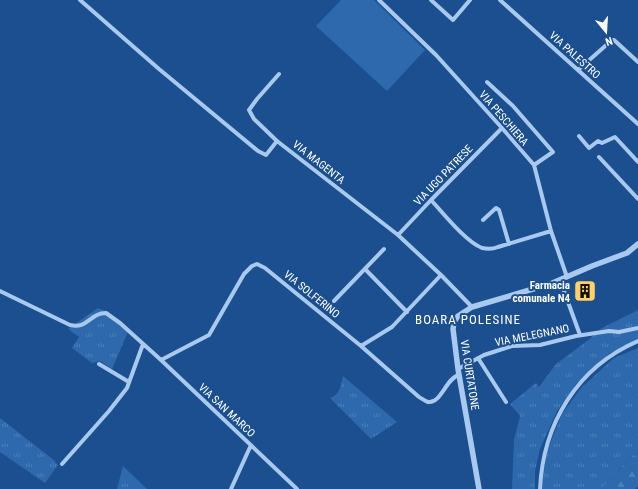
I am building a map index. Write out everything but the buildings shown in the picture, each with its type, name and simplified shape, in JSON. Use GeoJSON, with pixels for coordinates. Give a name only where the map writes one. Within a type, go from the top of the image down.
{"type":"FeatureCollection","features":[{"type":"Feature","properties":{"kind":"street","name":"VIA MAGENTA"},"geometry":{"type":"LineString","coordinates":[[80,0],[159,69],[258,151],[266,155],[277,141],[398,235],[441,275],[472,307]]}},
{"type":"Feature","properties":{"kind":"street","name":"VIA PESCHIERA"},"geometry":{"type":"LineString","coordinates":[[379,0],[436,55],[534,166],[551,231],[567,277]]}},
{"type":"Feature","properties":{"kind":"street"},"geometry":{"type":"LineString","coordinates":[[432,0],[453,20],[470,0]]}},
{"type":"Feature","properties":{"kind":"street","name":"VIA PALESTRO"},"geometry":{"type":"LineString","coordinates":[[500,0],[638,124]]}},
{"type":"Feature","properties":{"kind":"street"},"geometry":{"type":"LineString","coordinates":[[578,70],[612,40],[614,40],[638,62]]}},
{"type":"Feature","properties":{"kind":"street"},"geometry":{"type":"LineString","coordinates":[[277,141],[254,118],[249,110],[279,74]]}},
{"type":"Feature","properties":{"kind":"street"},"geometry":{"type":"LineString","coordinates":[[487,82],[512,106],[553,152],[534,166]]}},
{"type":"Feature","properties":{"kind":"street","name":"VIA UGO PATRESE"},"geometry":{"type":"LineString","coordinates":[[398,235],[430,200],[502,128]]}},
{"type":"Feature","properties":{"kind":"street"},"geometry":{"type":"LineString","coordinates":[[579,136],[589,148],[598,141],[602,143],[615,136],[638,162]]}},
{"type":"Feature","properties":{"kind":"street"},"geometry":{"type":"LineString","coordinates":[[599,157],[638,199]]}},
{"type":"Feature","properties":{"kind":"street"},"geometry":{"type":"LineString","coordinates":[[430,200],[476,245],[483,248],[492,249],[551,231]]}},
{"type":"Feature","properties":{"kind":"street"},"geometry":{"type":"LineString","coordinates":[[483,220],[496,208],[498,210],[509,244]]}},
{"type":"Feature","properties":{"kind":"street","name":"VIA CURTATONE"},"geometry":{"type":"LineString","coordinates":[[479,489],[454,338],[453,325],[458,316],[472,307],[532,290],[560,280],[627,253],[638,244]]}},
{"type":"Feature","properties":{"kind":"street"},"geometry":{"type":"LineString","coordinates":[[334,301],[384,249]]}},
{"type":"Feature","properties":{"kind":"street","name":"VIA SOLFERINO"},"geometry":{"type":"LineString","coordinates":[[161,360],[209,335],[244,274],[252,266],[257,264],[266,268],[362,346],[419,397],[427,402],[439,397],[453,377],[459,372]]}},
{"type":"Feature","properties":{"kind":"street"},"geometry":{"type":"LineString","coordinates":[[364,269],[407,312]]}},
{"type":"Feature","properties":{"kind":"street"},"geometry":{"type":"LineString","coordinates":[[362,346],[392,327],[441,275]]}},
{"type":"Feature","properties":{"kind":"street","name":"VIA MELEGNANO"},"geometry":{"type":"LineString","coordinates":[[459,372],[478,358],[512,346],[540,345],[580,335],[560,280]]}},
{"type":"Feature","properties":{"kind":"street","name":"VIA SAN MARCO"},"geometry":{"type":"LineString","coordinates":[[0,291],[70,325],[78,326],[88,322],[96,315],[106,313],[120,322],[297,489]]}},
{"type":"Feature","properties":{"kind":"street"},"geometry":{"type":"LineString","coordinates":[[580,335],[609,331],[619,332],[638,328]]}},
{"type":"Feature","properties":{"kind":"street"},"geometry":{"type":"LineString","coordinates":[[540,489],[541,474],[548,441],[567,401],[587,376],[600,364],[615,352],[638,341]]}},
{"type":"Feature","properties":{"kind":"street"},"geometry":{"type":"LineString","coordinates":[[62,464],[109,411],[127,388],[143,344]]}},
{"type":"Feature","properties":{"kind":"street"},"geometry":{"type":"LineString","coordinates":[[478,358],[506,402]]}},
{"type":"Feature","properties":{"kind":"street"},"geometry":{"type":"LineString","coordinates":[[98,364],[129,382]]}},
{"type":"Feature","properties":{"kind":"street"},"geometry":{"type":"LineString","coordinates":[[231,489],[251,445]]}},
{"type":"Feature","properties":{"kind":"green space"},"geometry":{"type":"Polygon","coordinates":[[[341,0],[374,0],[425,50],[387,91],[316,26],[341,0]]]}},
{"type":"Feature","properties":{"kind":"green space"},"geometry":{"type":"Polygon","coordinates":[[[98,308],[108,312],[128,332],[112,369],[100,361],[92,363],[72,348],[79,337],[68,329],[98,308]]]}},
{"type":"Feature","properties":{"kind":"green space"},"geometry":{"type":"Polygon","coordinates":[[[638,310],[638,341],[610,353],[577,383],[557,411],[540,449],[535,471],[535,489],[512,489],[514,440],[520,416],[510,404],[536,383],[539,387],[556,364],[602,328],[638,310]]]}},
{"type":"Feature","properties":{"kind":"green space"},"geometry":{"type":"Polygon","coordinates":[[[638,348],[638,453],[631,457],[602,489],[541,489],[547,451],[562,414],[581,388],[614,358],[638,348]]]}},
{"type":"Feature","properties":{"kind":"green space"},"geometry":{"type":"Polygon","coordinates":[[[343,376],[397,422],[371,439],[330,398],[338,392],[343,376]]]}},
{"type":"Feature","properties":{"kind":"green space"},"geometry":{"type":"Polygon","coordinates":[[[0,418],[55,461],[58,465],[45,483],[0,452],[0,418]]]}},
{"type":"Feature","properties":{"kind":"green space"},"geometry":{"type":"Polygon","coordinates":[[[638,453],[638,486],[635,489],[602,489],[631,457],[638,453]]]}},
{"type":"Feature","properties":{"kind":"green space"},"geometry":{"type":"Polygon","coordinates":[[[123,466],[147,489],[117,489],[123,466]]]}},
{"type":"Feature","properties":{"kind":"place","name":"Farmacia comunale N4"},"geometry":{"type":"Point","coordinates":[585,291]}},
{"type":"Feature","properties":{"kind":"district","name":"BOARA POLESINE"},"geometry":{"type":"Point","coordinates":[468,319]}}]}
